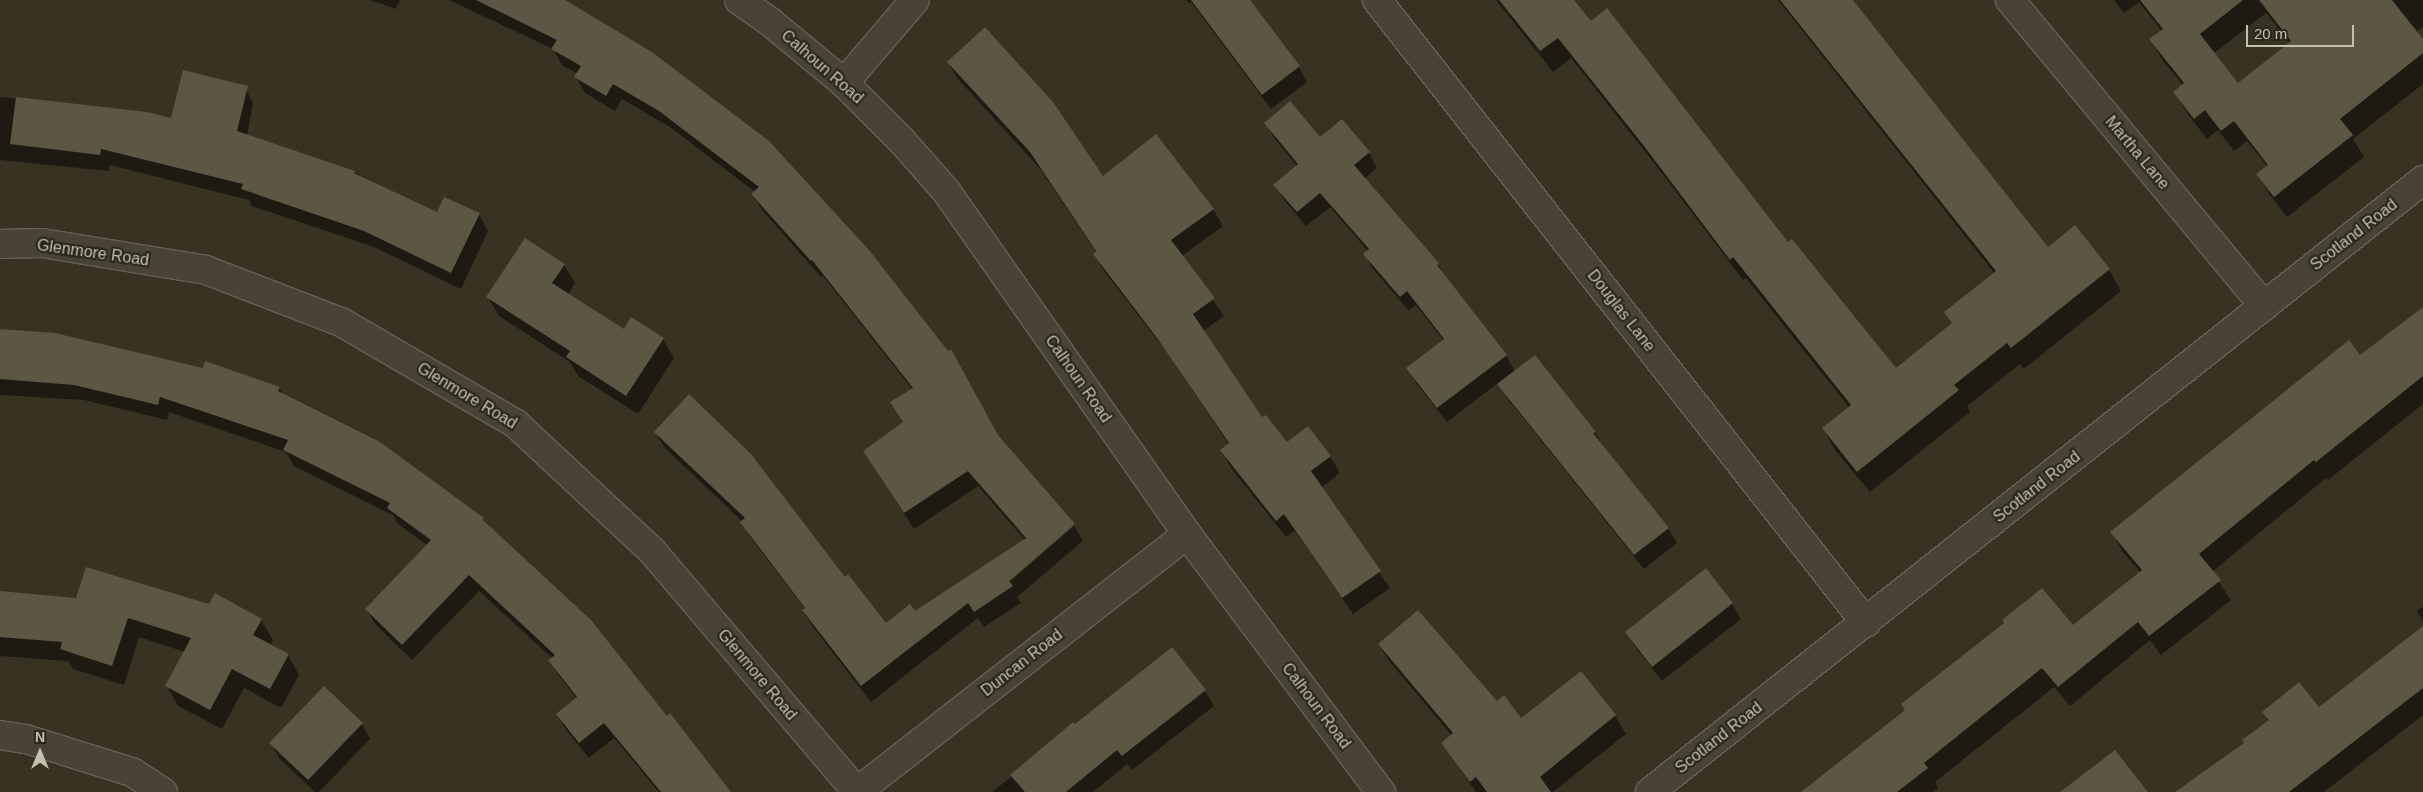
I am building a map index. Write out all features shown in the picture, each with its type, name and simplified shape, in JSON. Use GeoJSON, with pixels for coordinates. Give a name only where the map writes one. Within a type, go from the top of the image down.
{"type":"FeatureCollection","features":[{"type":"Feature","properties":{"kind":"street","name":"Calhoun Road"},"geometry":{"type":"LineString","coordinates":[[739,0],[844,83],[902,141],[946,191],[1187,534],[1381,792]]}},
{"type":"Feature","properties":{"kind":"street"},"geometry":{"type":"LineString","coordinates":[[844,83],[915,0]]}},
{"type":"Feature","properties":{"kind":"street","name":"Douglas Lane"},"geometry":{"type":"LineString","coordinates":[[1377,0],[1866,623]]}},
{"type":"Feature","properties":{"kind":"street","name":"Martha Lane"},"geometry":{"type":"LineString","coordinates":[[2010,0],[2264,306]]}},
{"type":"Feature","properties":{"kind":"street","name":"Scotland Road"},"geometry":{"type":"LineString","coordinates":[[1650,792],[1866,623],[2423,180]]}},
{"type":"Feature","properties":{"kind":"street","name":"Glenmore Road"},"geometry":{"type":"LineString","coordinates":[[0,244],[42,243],[206,270],[341,322],[516,424],[652,551],[857,792]]}},
{"type":"Feature","properties":{"kind":"street","name":"Duncan Road"},"geometry":{"type":"LineString","coordinates":[[857,792],[1187,534]]}},
{"type":"Feature","properties":{"kind":"street"},"geometry":{"type":"LineString","coordinates":[[0,735],[26,739],[132,772],[163,792]]}},
{"type":"Feature","properties":{"kind":"building"},"geometry":{"type":"Polygon","coordinates":[[[476,0],[565,0],[652,52],[769,141],[869,250],[948,351],[951,349],[998,435],[1075,524],[1009,581],[1013,586],[974,612],[968,603],[861,686],[802,610],[805,608],[740,522],[745,518],[654,432],[689,394],[751,454],[845,577],[848,574],[886,623],[910,604],[915,611],[1026,538],[968,471],[904,513],[863,451],[903,422],[890,402],[913,388],[812,260],[751,194],[759,187],[659,111],[613,84],[606,96],[574,77],[581,66],[551,49],[557,40],[476,0]]]}},
{"type":"Feature","properties":{"kind":"building"},"geometry":{"type":"Polygon","coordinates":[[[1191,0],[1250,0],[1300,66],[1262,95],[1191,0]]]}},
{"type":"Feature","properties":{"kind":"building"},"geometry":{"type":"Polygon","coordinates":[[[1499,0],[1574,0],[1591,21],[1607,8],[1788,242],[1792,239],[1896,368],[1952,323],[1944,312],[1996,271],[1780,0],[1853,0],[2048,247],[2075,225],[2110,269],[2011,348],[2007,343],[1954,385],[1959,390],[1857,472],[1822,428],[1851,405],[1733,257],[1730,260],[1644,146],[1558,38],[1540,51],[1499,0]]]}},
{"type":"Feature","properties":{"kind":"building"},"geometry":{"type":"Polygon","coordinates":[[[2140,0],[2243,0],[2200,34],[2238,83],[2291,41],[2259,0],[2392,0],[2423,39],[2423,53],[2340,119],[2353,135],[2274,197],[2256,174],[2268,165],[2234,121],[2221,131],[2205,110],[2194,119],[2173,92],[2184,83],[2149,39],[2163,29],[2140,0]]]}},
{"type":"Feature","properties":{"kind":"building"},"geometry":{"type":"Polygon","coordinates":[[[985,27],[1053,102],[1103,176],[1156,134],[1214,209],[1171,240],[1215,298],[1193,314],[1262,417],[1266,415],[1287,442],[1308,426],[1331,456],[1311,471],[1381,571],[1342,598],[1284,514],[1276,521],[1220,450],[1229,443],[1157,338],[1093,254],[1096,251],[1030,152],[947,62],[985,27]]]}},
{"type":"Feature","properties":{"kind":"building"},"geometry":{"type":"Polygon","coordinates":[[[183,70],[248,86],[237,131],[355,171],[354,173],[437,212],[444,197],[480,213],[451,273],[364,231],[241,189],[243,184],[101,149],[100,155],[10,144],[16,97],[147,112],[171,118],[183,70]]]}},
{"type":"Feature","properties":{"kind":"building"},"geometry":{"type":"Polygon","coordinates":[[[1290,101],[1320,137],[1342,119],[1370,152],[1354,165],[1439,263],[1437,265],[1507,355],[1437,408],[1406,368],[1444,339],[1407,291],[1400,297],[1363,254],[1369,249],[1320,193],[1297,212],[1273,185],[1298,164],[1264,123],[1290,101]]]}},
{"type":"Feature","properties":{"kind":"building"},"geometry":{"type":"Polygon","coordinates":[[[525,238],[565,264],[552,283],[624,329],[631,317],[664,338],[626,396],[566,357],[570,351],[486,297],[525,238]]]}},
{"type":"Feature","properties":{"kind":"building"},"geometry":{"type":"Polygon","coordinates":[[[2423,307],[2423,376],[2316,462],[2314,460],[2199,554],[2221,580],[2149,636],[2138,622],[2058,687],[2042,668],[1924,763],[1928,768],[1897,792],[1801,792],[1905,710],[1901,704],[2004,623],[2002,620],[2042,588],[2073,625],[2142,570],[2110,532],[2349,340],[2360,355],[2423,307]]]}},
{"type":"Feature","properties":{"kind":"building"},"geometry":{"type":"Polygon","coordinates":[[[0,329],[55,333],[203,368],[205,361],[280,387],[278,391],[380,442],[484,518],[483,520],[591,620],[667,716],[670,713],[731,792],[661,792],[604,723],[579,743],[556,714],[577,697],[548,660],[555,655],[469,575],[402,645],[365,609],[431,540],[387,508],[390,503],[283,450],[288,440],[160,397],[158,405],[74,385],[0,379],[0,329]]]}},
{"type":"Feature","properties":{"kind":"building"},"geometry":{"type":"Polygon","coordinates":[[[1535,355],[1596,432],[1593,433],[1669,528],[1634,555],[1497,384],[1535,355]]]}},
{"type":"Feature","properties":{"kind":"building"},"geometry":{"type":"Polygon","coordinates":[[[86,567],[209,604],[215,593],[262,619],[253,635],[289,654],[270,689],[232,669],[210,710],[165,686],[191,638],[128,618],[112,666],[60,649],[62,642],[0,637],[0,591],[76,598],[86,567]]]}},
{"type":"Feature","properties":{"kind":"building"},"geometry":{"type":"Polygon","coordinates":[[[1706,568],[1733,603],[1652,667],[1625,632],[1706,568]]]}},
{"type":"Feature","properties":{"kind":"building"},"geometry":{"type":"Polygon","coordinates":[[[1418,610],[1497,701],[1504,695],[1521,718],[1581,671],[1616,715],[1540,777],[1551,792],[1487,792],[1476,777],[1470,782],[1441,743],[1453,733],[1378,644],[1418,610]]]}},
{"type":"Feature","properties":{"kind":"building"},"geometry":{"type":"Polygon","coordinates":[[[2423,626],[2423,688],[2289,792],[2175,792],[2244,743],[2242,740],[2269,720],[2262,712],[2299,682],[2319,707],[2423,626]]]}},
{"type":"Feature","properties":{"kind":"building"},"geometry":{"type":"Polygon","coordinates":[[[1172,647],[1206,690],[1122,756],[1117,750],[1066,792],[1025,792],[1010,775],[1073,722],[1075,724],[1172,647]]]}},
{"type":"Feature","properties":{"kind":"building"},"geometry":{"type":"Polygon","coordinates":[[[324,686],[363,723],[308,780],[269,743],[324,686]]]}},
{"type":"Feature","properties":{"kind":"building"},"geometry":{"type":"Polygon","coordinates":[[[2115,750],[2148,792],[2060,792],[2115,750]]]}}]}
